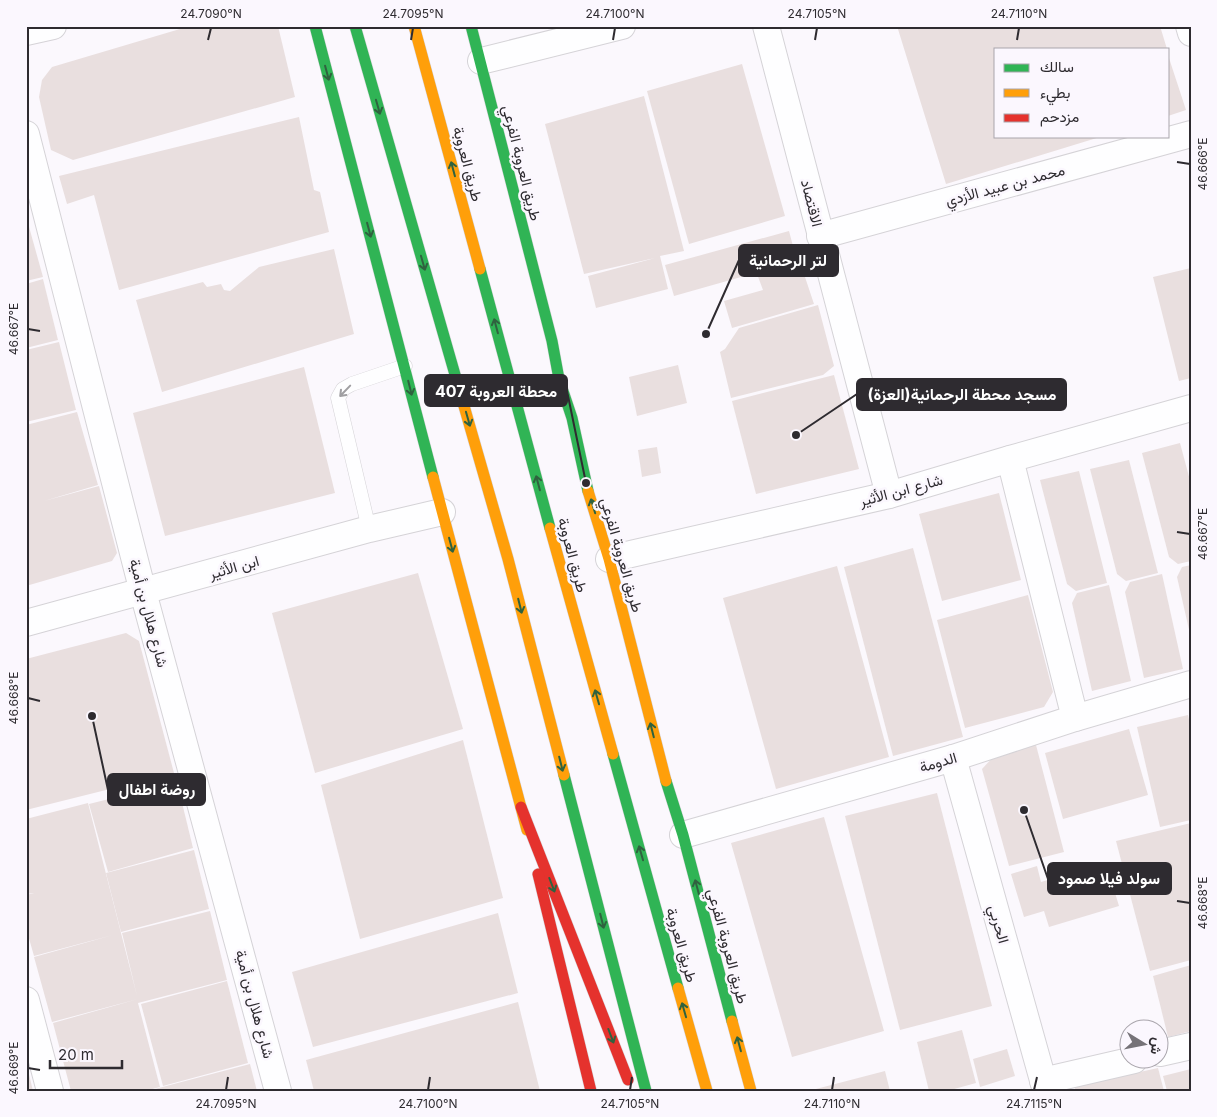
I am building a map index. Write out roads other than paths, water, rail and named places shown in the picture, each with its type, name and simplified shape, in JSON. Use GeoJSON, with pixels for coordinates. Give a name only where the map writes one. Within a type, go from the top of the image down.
{"type":"FeatureCollection","features":[{"type":"Feature","properties":{"kind":"main road"},"geometry":{"type":"LineString","coordinates":[[315,26],[521,807],[590,1091]]}},
{"type":"Feature","properties":{"kind":"main road"},"geometry":{"type":"LineString","coordinates":[[355,26],[508,559],[646,1091]]}},
{"type":"Feature","properties":{"kind":"main road","name":"طريق العروبة"},"geometry":{"type":"LineString","coordinates":[[414,26],[555,547],[706,1091]]}},
{"type":"Feature","properties":{"kind":"main road","name":"طريق العروبة الفرعي"},"geometry":{"type":"LineString","coordinates":[[471,26],[552,341],[560,379],[572,418],[586,483],[609,559],[662,770],[683,835],[751,1091]]}},
{"type":"Feature","properties":{"kind":"main road"},"geometry":{"type":"LineString","coordinates":[[521,807],[632,1091]]}},
{"type":"Feature","properties":{"kind":"street"},"geometry":{"type":"LineString","coordinates":[[26,32],[53,26]]}},
{"type":"Feature","properties":{"kind":"street"},"geometry":{"type":"LineString","coordinates":[[481,61],[622,26]]}},
{"type":"Feature","properties":{"kind":"street","name":"الاقتصاد"},"geometry":{"type":"LineString","coordinates":[[766,26],[889,495]]}},
{"type":"Feature","properties":{"kind":"street"},"geometry":{"type":"LineString","coordinates":[[1189,26],[1191,33]]}},
{"type":"Feature","properties":{"kind":"street","name":"شارع هلال بن أمية"},"geometry":{"type":"LineString","coordinates":[[26,134],[144,592],[278,1091]]}},
{"type":"Feature","properties":{"kind":"street","name":"محمد بن عبيد الأزدي"},"geometry":{"type":"LineString","coordinates":[[820,236],[1191,134]]}},
{"type":"Feature","properties":{"kind":"street","name":"شارع ابن الأثير"},"geometry":{"type":"LineString","coordinates":[[609,559],[889,495],[1191,408]]}},
{"type":"Feature","properties":{"kind":"street"},"geometry":{"type":"LineString","coordinates":[[1010,459],[1075,718]]}},
{"type":"Feature","properties":{"kind":"street","name":"ابن الأثير"},"geometry":{"type":"LineString","coordinates":[[26,623],[369,529],[442,512]]}},
{"type":"Feature","properties":{"kind":"street","name":"الدومة"},"geometry":{"type":"LineString","coordinates":[[683,835],[953,758],[1075,718],[1191,684]]}},
{"type":"Feature","properties":{"kind":"street","name":"الحربي"},"geometry":{"type":"LineString","coordinates":[[953,758],[1045,1086]]}},
{"type":"Feature","properties":{"kind":"street"},"geometry":{"type":"LineString","coordinates":[[26,1000],[50,1091]]}},
{"type":"Feature","properties":{"kind":"street"},"geometry":{"type":"LineString","coordinates":[[1170,1051],[1191,1046]]}},
{"type":"Feature","properties":{"kind":"street"},"geometry":{"type":"LineString","coordinates":[[1045,1086],[1120,1064]]}},
{"type":"Feature","properties":{"kind":"lane"},"geometry":{"type":"LineString","coordinates":[[369,529],[338,398],[343,389],[352,384],[405,366]]}},
{"type":"Feature","properties":{"kind":"place","name":"لتر الرحمانية"},"geometry":{"type":"Point","coordinates":[706,334]}},
{"type":"Feature","properties":{"kind":"place","name":"مسجد محطة الرحمانية(العزة)"},"geometry":{"type":"Point","coordinates":[796,435]}},
{"type":"Feature","properties":{"kind":"place","name":"محطة العروبة 407"},"geometry":{"type":"Point","coordinates":[586,483]}},
{"type":"Feature","properties":{"kind":"place","name":"روضة اطفال"},"geometry":{"type":"Point","coordinates":[92,716]}},
{"type":"Feature","properties":{"kind":"place","name":"سولد فيلا صمود"},"geometry":{"type":"Point","coordinates":[1024,810]}}]}
